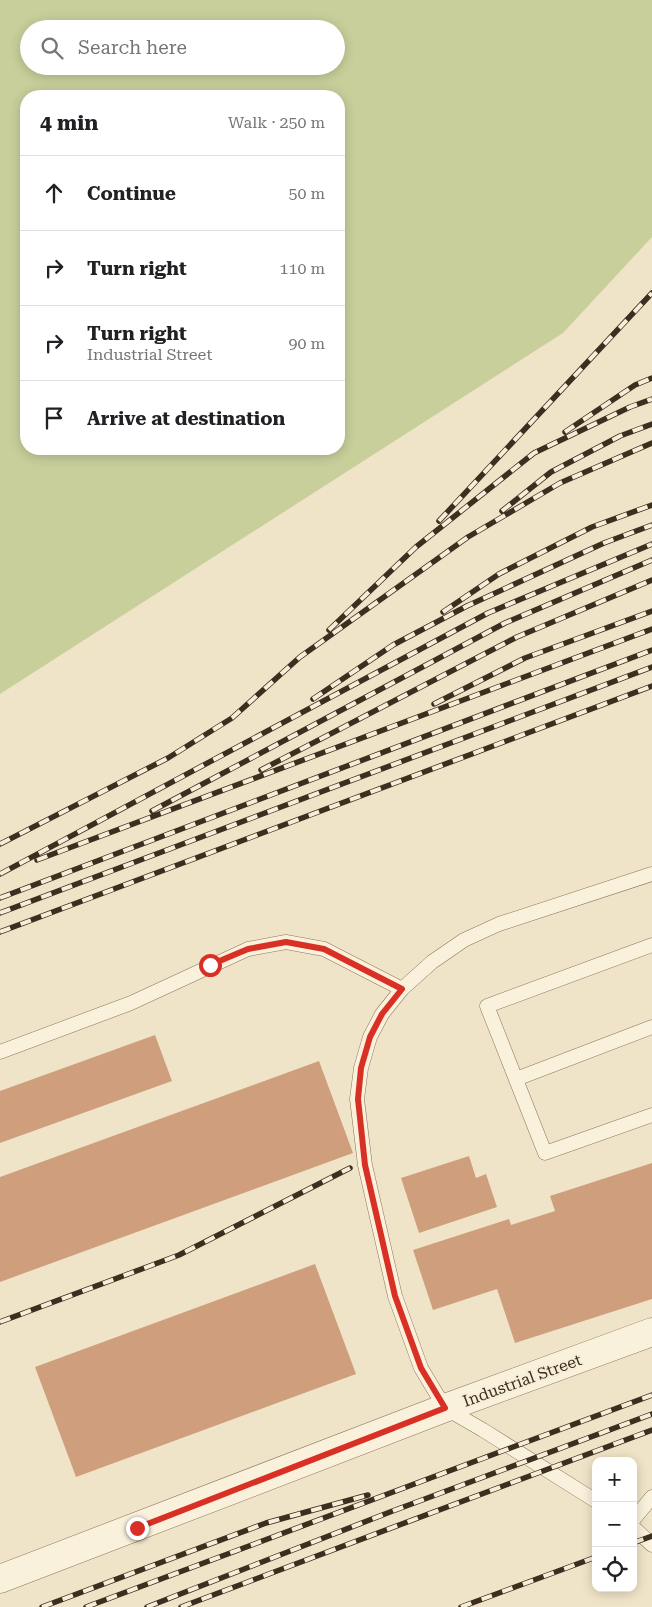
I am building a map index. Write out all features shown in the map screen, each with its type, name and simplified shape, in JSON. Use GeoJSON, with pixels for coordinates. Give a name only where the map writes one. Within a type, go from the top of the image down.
{"type":"FeatureCollection","features":[{"type":"Feature","properties":{"kind":"street","name":"Industrial Street"},"geometry":{"type":"LineString","coordinates":[[0,1579],[445,1408],[652,1332]]}},
{"type":"Feature","properties":{"kind":"lane"},"geometry":{"type":"LineString","coordinates":[[592,1498],[445,1408],[421,1368],[395,1296],[365,1165],[358,1099],[361,1068],[370,1037],[382,1014],[402,989],[432,962],[464,940],[499,924],[652,874]]}},
{"type":"Feature","properties":{"kind":"lane"},"geometry":{"type":"LineString","coordinates":[[0,1052],[131,1003],[248,949],[286,942],[324,949],[402,989]]}},
{"type":"Feature","properties":{"kind":"lane"},"geometry":{"type":"LineString","coordinates":[[652,945],[487,1006],[545,1153],[652,1115]]}},
{"type":"Feature","properties":{"kind":"lane"},"geometry":{"type":"LineString","coordinates":[[516,1079],[652,1027]]}},
{"type":"Feature","properties":{"kind":"lane"},"geometry":{"type":"LineString","coordinates":[[637,1515],[652,1497]]}},
{"type":"Feature","properties":{"kind":"lane"},"geometry":{"type":"LineString","coordinates":[[637,1531],[652,1545]]}},
{"type":"Feature","properties":{"kind":"green space"},"geometry":{"type":"Polygon","coordinates":[[[0,0],[652,0],[652,237],[563,333],[0,694],[0,0]]]}},
{"type":"Feature","properties":{"kind":"building"},"geometry":{"type":"Polygon","coordinates":[[[155,1035],[172,1081],[0,1143],[0,1091],[155,1035]]]}},
{"type":"Feature","properties":{"kind":"building"},"geometry":{"type":"Polygon","coordinates":[[[319,1061],[353,1153],[0,1282],[0,1177],[319,1061]]]}},
{"type":"Feature","properties":{"kind":"building"},"geometry":{"type":"Polygon","coordinates":[[[469,1156],[476,1178],[486,1174],[497,1207],[419,1233],[401,1178],[469,1156]]]}},
{"type":"Feature","properties":{"kind":"building"},"geometry":{"type":"Polygon","coordinates":[[[652,1163],[652,1299],[515,1343],[497,1289],[433,1310],[413,1250],[509,1219],[511,1225],[555,1211],[550,1196],[652,1163]]]}},
{"type":"Feature","properties":{"kind":"building"},"geometry":{"type":"Polygon","coordinates":[[[315,1264],[356,1374],[76,1477],[35,1367],[315,1264]]]}},
{"type":"Feature","properties":{"kind":"railway"},"geometry":{"type":"LineString","coordinates":[[439,521],[652,293]]}},
{"type":"Feature","properties":{"kind":"railway"},"geometry":{"type":"LineString","coordinates":[[565,432],[635,385],[652,378]]}},
{"type":"Feature","properties":{"kind":"railway"},"geometry":{"type":"LineString","coordinates":[[329,630],[416,547],[534,453],[630,407],[652,399]]}},
{"type":"Feature","properties":{"kind":"railway"},"geometry":{"type":"LineString","coordinates":[[502,511],[551,472],[620,436],[652,424]]}},
{"type":"Feature","properties":{"kind":"railway"},"geometry":{"type":"LineString","coordinates":[[0,844],[168,758],[232,718],[300,657],[468,537],[560,483],[652,443]]}},
{"type":"Feature","properties":{"kind":"railway"},"geometry":{"type":"LineString","coordinates":[[443,612],[499,574],[592,527],[652,505]]}},
{"type":"Feature","properties":{"kind":"railway"},"geometry":{"type":"LineString","coordinates":[[313,699],[393,645],[467,606],[604,543],[652,525]]}},
{"type":"Feature","properties":{"kind":"railway"},"geometry":{"type":"LineString","coordinates":[[0,874],[488,613],[652,544]]}},
{"type":"Feature","properties":{"kind":"railway"},"geometry":{"type":"LineString","coordinates":[[152,811],[505,623],[652,560]]}},
{"type":"Feature","properties":{"kind":"railway"},"geometry":{"type":"LineString","coordinates":[[261,770],[517,637],[652,580]]}},
{"type":"Feature","properties":{"kind":"railway"},"geometry":{"type":"LineString","coordinates":[[434,704],[525,658],[652,611]]}},
{"type":"Feature","properties":{"kind":"railway"},"geometry":{"type":"LineString","coordinates":[[37,860],[652,629]]}},
{"type":"Feature","properties":{"kind":"railway"},"geometry":{"type":"LineString","coordinates":[[0,898],[652,650]]}},
{"type":"Feature","properties":{"kind":"railway"},"geometry":{"type":"LineString","coordinates":[[0,913],[652,667]]}},
{"type":"Feature","properties":{"kind":"railway"},"geometry":{"type":"LineString","coordinates":[[0,932],[652,686]]}},
{"type":"Feature","properties":{"kind":"railway"},"geometry":{"type":"LineString","coordinates":[[0,1322],[179,1255],[350,1168]]}},
{"type":"Feature","properties":{"kind":"railway"},"geometry":{"type":"LineString","coordinates":[[86,1607],[652,1395]]}},
{"type":"Feature","properties":{"kind":"railway"},"geometry":{"type":"LineString","coordinates":[[147,1607],[390,1512],[652,1414]]}},
{"type":"Feature","properties":{"kind":"railway"},"geometry":{"type":"LineString","coordinates":[[181,1607],[652,1430]]}},
{"type":"Feature","properties":{"kind":"railway"},"geometry":{"type":"LineString","coordinates":[[42,1607],[266,1523],[368,1495]]}},
{"type":"Feature","properties":{"kind":"railway"},"geometry":{"type":"LineString","coordinates":[[637,1542],[652,1536]]}},
{"type":"Feature","properties":{"kind":"railway"},"geometry":{"type":"LineString","coordinates":[[461,1607],[592,1558]]}},
{"type":"Feature","properties":{"kind":"route"},"geometry":{"type":"LineString","coordinates":[[137,1528],[445,1408],[421,1368],[395,1296],[365,1165],[358,1099],[361,1068],[370,1037],[382,1014],[402,989],[324,949],[286,942],[248,949],[210,965]]}}]}
